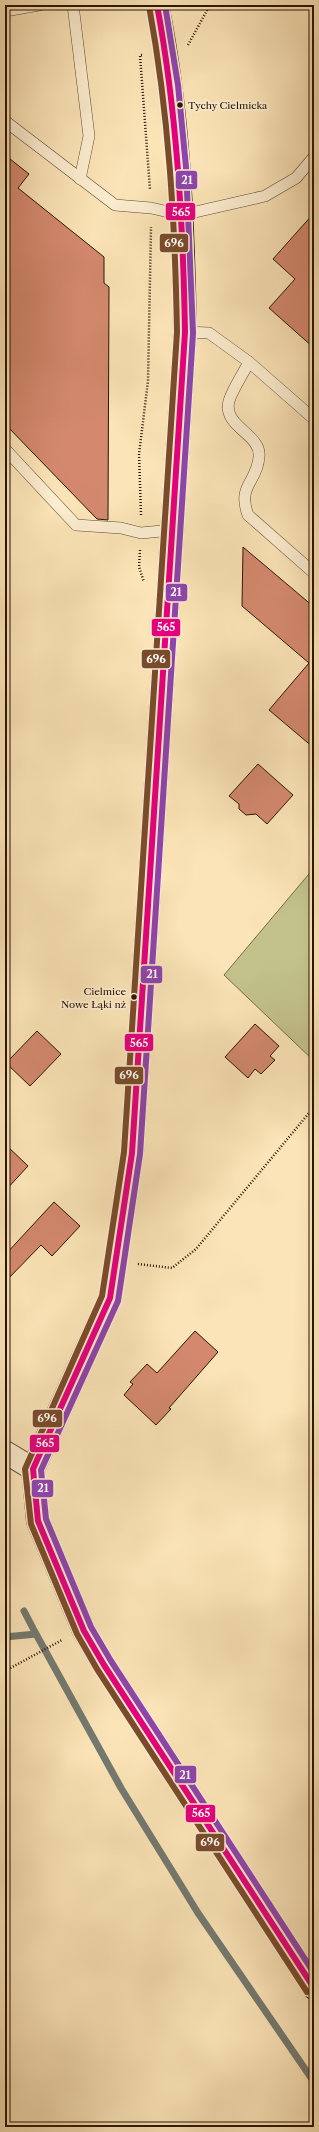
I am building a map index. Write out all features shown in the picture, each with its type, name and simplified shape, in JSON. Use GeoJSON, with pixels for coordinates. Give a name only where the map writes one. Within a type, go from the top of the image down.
{"type":"FeatureCollection","features":[{"type":"Feature","properties":{"kind":"street"},"geometry":{"type":"LineString","coordinates":[[156,5],[166,52],[182,215],[185,332],[132,1153],[110,1298],[33,1469],[38,1521],[84,1631],[104,1665],[314,1988]]}},
{"type":"Feature","properties":{"kind":"street"},"geometry":{"type":"LineString","coordinates":[[5,1452],[33,1469]]}},
{"type":"Feature","properties":{"kind":"lane"},"geometry":{"type":"LineString","coordinates":[[5,11],[39,5]]}},
{"type":"Feature","properties":{"kind":"lane"},"geometry":{"type":"LineString","coordinates":[[73,5],[89,136],[80,179]]}},
{"type":"Feature","properties":{"kind":"lane"},"geometry":{"type":"LineString","coordinates":[[5,121],[115,205],[151,208],[182,215],[265,196],[296,178],[314,157]]}},
{"type":"Feature","properties":{"kind":"lane"},"geometry":{"type":"LineString","coordinates":[[185,332],[209,333],[249,362],[314,419]]}},
{"type":"Feature","properties":{"kind":"lane"},"geometry":{"type":"LineString","coordinates":[[249,362],[229,402],[230,416],[257,444],[260,457],[256,470],[248,484],[243,502],[248,515],[314,574]]}},
{"type":"Feature","properties":{"kind":"lane"},"geometry":{"type":"LineString","coordinates":[[5,449],[76,525],[121,528],[141,533],[172,530]]}},
{"type":"Feature","properties":{"kind":"path"},"geometry":{"type":"LineString","coordinates":[[186,49],[210,5]]}},
{"type":"Feature","properties":{"kind":"path"},"geometry":{"type":"LineString","coordinates":[[115,1261],[172,1268],[196,1248],[314,1107]]}},
{"type":"Feature","properties":{"kind":"path"},"geometry":{"type":"LineString","coordinates":[[5,1671],[56,1642]]}},
{"type":"Feature","properties":{"kind":"shaded area"},"geometry":{"type":"Polygon","coordinates":[[[314,868],[314,1061],[224,975],[314,868]]]}},
{"type":"Feature","properties":{"kind":"building"},"geometry":{"type":"Polygon","coordinates":[[[5,155],[29,174],[18,188],[104,257],[104,283],[109,287],[108,520],[97,519],[5,424],[5,155]]]}},
{"type":"Feature","properties":{"kind":"building"},"geometry":{"type":"Polygon","coordinates":[[[314,213],[314,348],[269,308],[295,279],[273,259],[314,213]]]}},
{"type":"Feature","properties":{"kind":"building"},"geometry":{"type":"Polygon","coordinates":[[[243,547],[314,607],[314,748],[269,710],[309,663],[242,606],[243,547]]]}},
{"type":"Feature","properties":{"kind":"building"},"geometry":{"type":"Polygon","coordinates":[[[258,764],[293,795],[267,824],[256,814],[246,815],[239,809],[239,804],[229,796],[258,764]]]}},
{"type":"Feature","properties":{"kind":"building"},"geometry":{"type":"Polygon","coordinates":[[[255,1024],[279,1046],[270,1056],[275,1060],[261,1074],[255,1069],[248,1078],[225,1057],[255,1024]]]}},
{"type":"Feature","properties":{"kind":"building"},"geometry":{"type":"Polygon","coordinates":[[[37,1031],[61,1054],[30,1086],[6,1063],[37,1031]]]}},
{"type":"Feature","properties":{"kind":"building"},"geometry":{"type":"Polygon","coordinates":[[[5,1144],[28,1166],[5,1191],[5,1144]]]}},
{"type":"Feature","properties":{"kind":"building"},"geometry":{"type":"Polygon","coordinates":[[[54,1202],[80,1226],[52,1256],[41,1245],[5,1282],[5,1255],[54,1202]]]}},
{"type":"Feature","properties":{"kind":"building"},"geometry":{"type":"Polygon","coordinates":[[[195,1331],[218,1352],[156,1425],[124,1395],[133,1384],[130,1382],[147,1364],[157,1373],[195,1331]]]}},
{"type":"Feature","properties":{"kind":"waterway"},"geometry":{"type":"LineString","coordinates":[[24,1611],[36,1634]]}},
{"type":"Feature","properties":{"kind":"waterway"},"geometry":{"type":"LineString","coordinates":[[5,1637],[36,1634],[121,1788],[198,1913],[314,2082]]}},
{"type":"Feature","properties":{"kind":"transit line","name":"565"},"geometry":{"type":"LineString","coordinates":[[157,5],[170,86],[178,168],[183,250],[185,332],[132,1153],[110,1298],[33,1469],[38,1521],[84,1631],[104,1665],[314,1988]]}},
{"type":"Feature","properties":{"kind":"transit line","name":"21"},"geometry":{"type":"LineString","coordinates":[[165,5],[178,85],[186,167],[193,333],[140,1154],[118,1301],[41,1470],[46,1519],[91,1627],[111,1661],[314,1973]]}},
{"type":"Feature","properties":{"kind":"transit line","name":"696"},"geometry":{"type":"LineString","coordinates":[[149,6],[162,87],[170,168],[175,250],[177,332],[124,1152],[102,1296],[25,1469],[31,1524],[77,1634],[97,1669],[307,1992]]}},
{"type":"Feature","properties":{"kind":"place","name":"Tychy Cielmicka"},"geometry":{"type":"Point","coordinates":[180,105]}},
{"type":"Feature","properties":{"kind":"place","name":"Cielmice Nowe Łąki nż"},"geometry":{"type":"Point","coordinates":[134,997]}}]}
